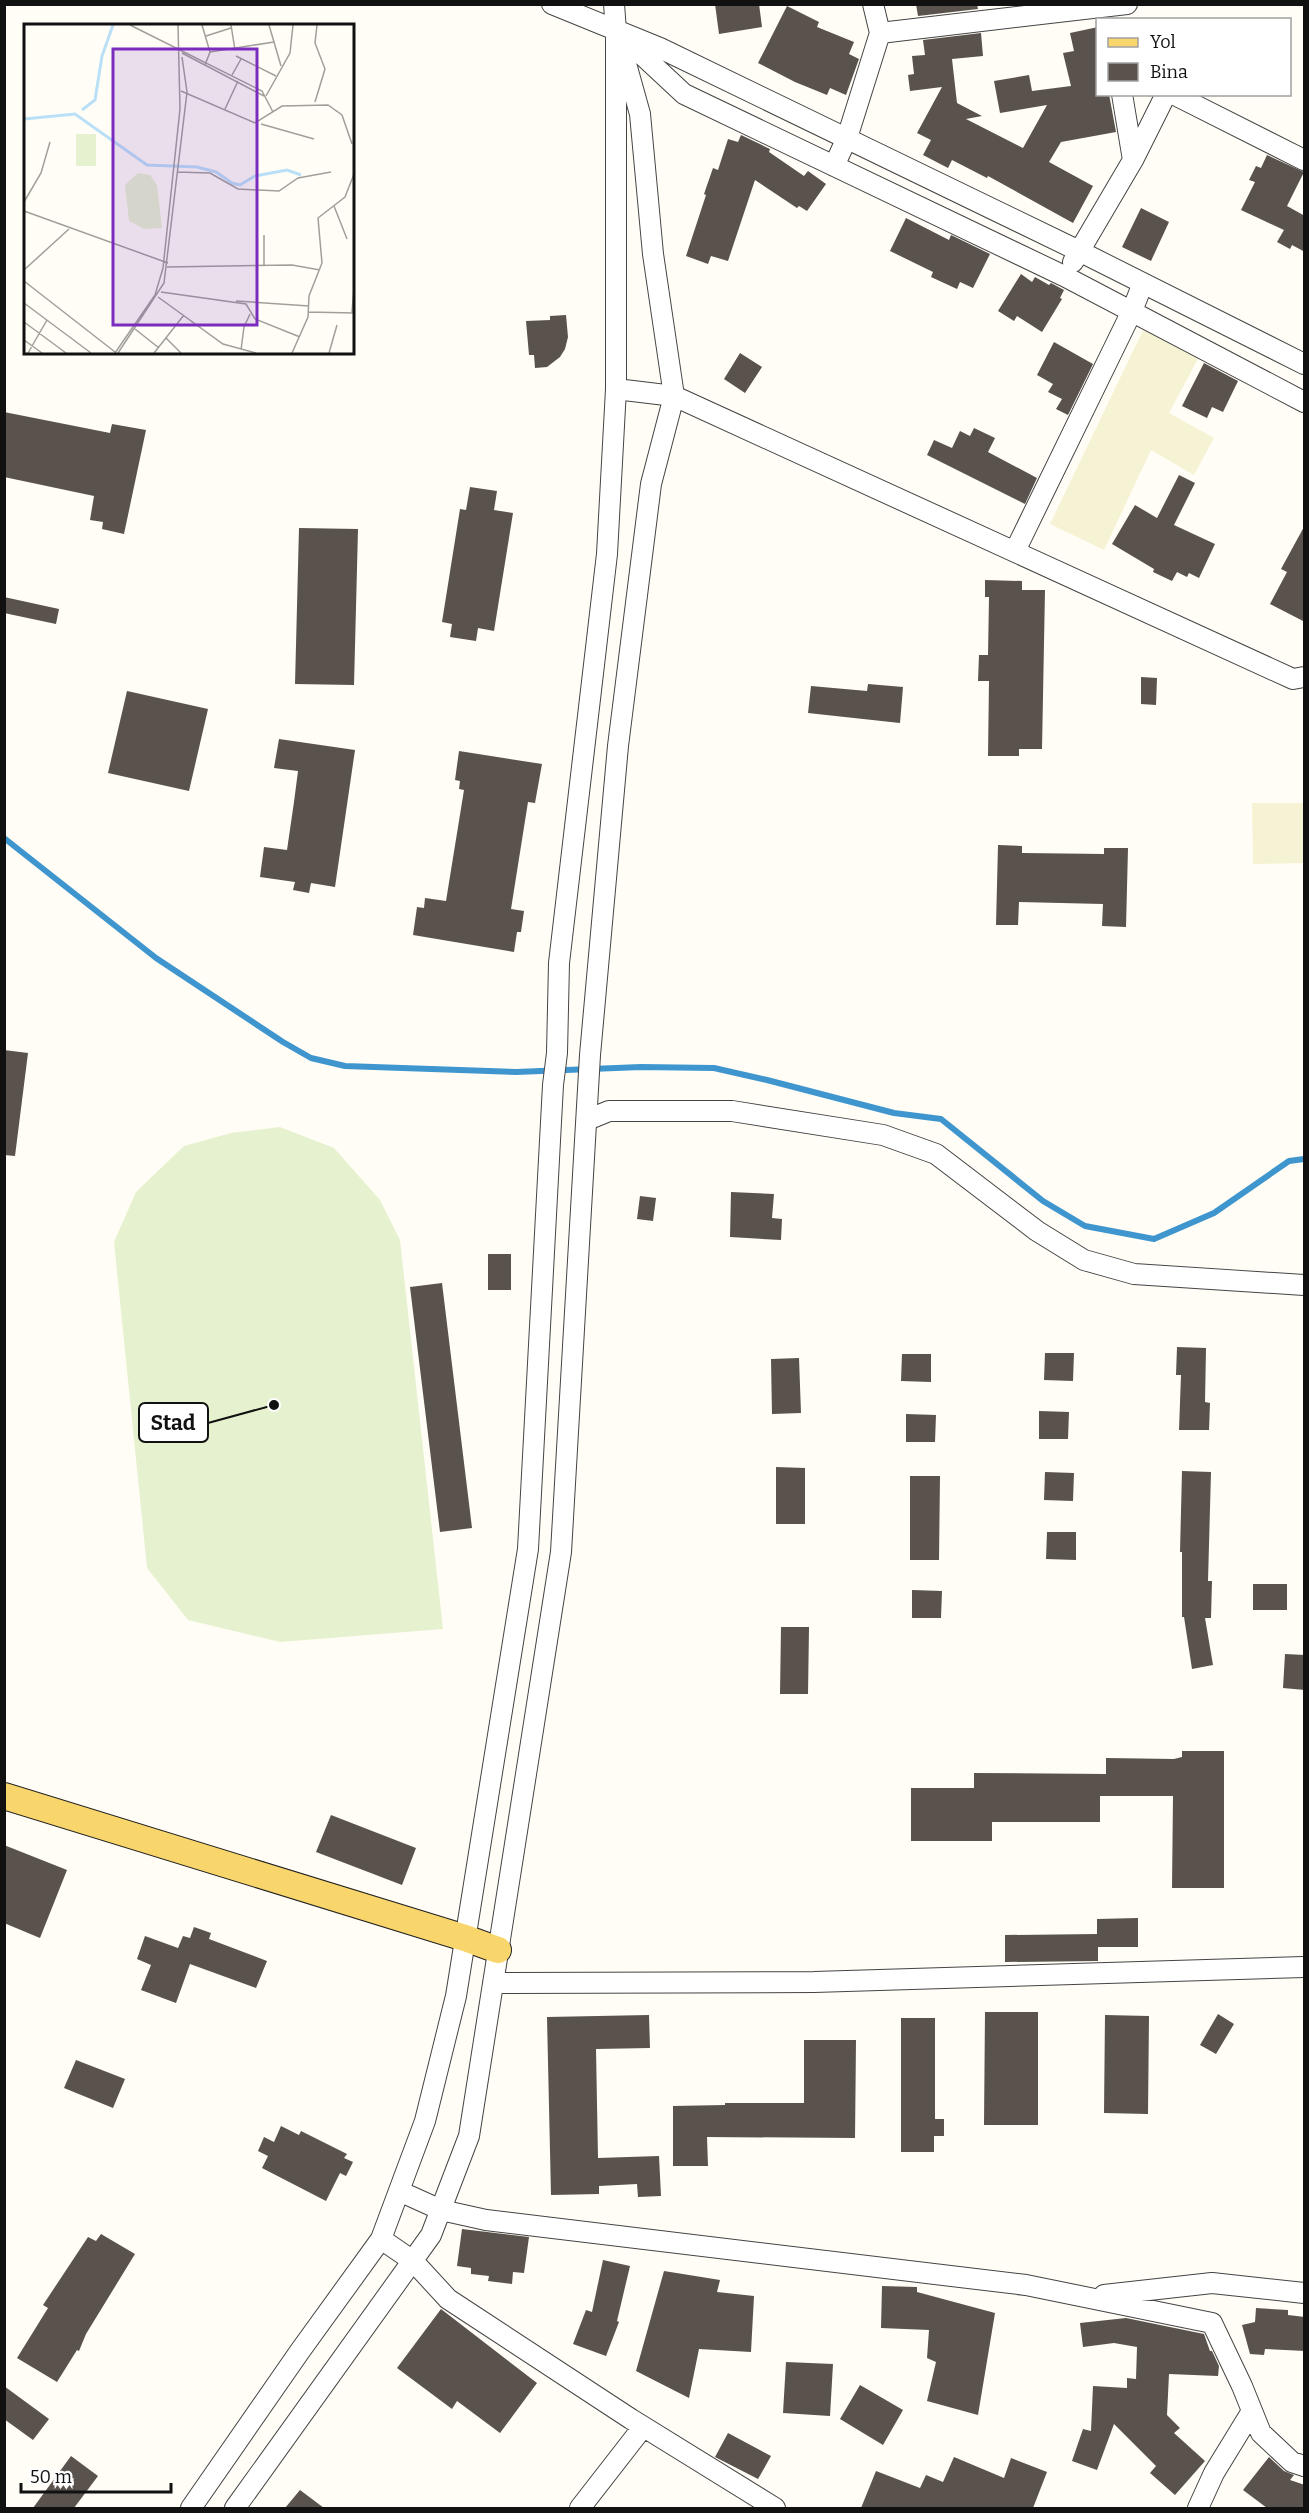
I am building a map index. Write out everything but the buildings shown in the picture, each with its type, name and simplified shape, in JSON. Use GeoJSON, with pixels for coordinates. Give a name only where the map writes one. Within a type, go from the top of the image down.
{"type":"FeatureCollection","features":[{"type":"Feature","properties":{"kind":"main road"},"geometry":{"type":"LineString","coordinates":[[4,1796],[498,1950]]}},
{"type":"Feature","properties":{"kind":"street"},"geometry":{"type":"LineString","coordinates":[[552,4],[660,48],[1079,250],[1305,364]]}},
{"type":"Feature","properties":{"kind":"street"},"geometry":{"type":"LineString","coordinates":[[191,2508],[300,2350],[381,2239],[425,2121],[456,1996],[528,1550],[552,1085],[557,1053],[559,963],[607,554],[616,389],[616,31],[614,4]]}},
{"type":"Feature","properties":{"kind":"street"},"geometry":{"type":"LineString","coordinates":[[834,166],[847,138],[880,33],[873,4]]}},
{"type":"Feature","properties":{"kind":"street"},"geometry":{"type":"LineString","coordinates":[[880,33],[1113,9]]}},
{"type":"Feature","properties":{"kind":"street"},"geometry":{"type":"LineString","coordinates":[[616,31],[684,94],[1064,276],[1305,402]]}},
{"type":"Feature","properties":{"kind":"street"},"geometry":{"type":"LineString","coordinates":[[235,2508],[431,2235],[469,2136],[561,1552],[590,1055],[618,746],[650,495],[674,396],[653,254],[640,114],[616,31]]}},
{"type":"Feature","properties":{"kind":"street"},"geometry":{"type":"LineString","coordinates":[[1122,96],[1133,160]]}},
{"type":"Feature","properties":{"kind":"street"},"geometry":{"type":"LineString","coordinates":[[1064,276],[1133,160],[1165,96]]}},
{"type":"Feature","properties":{"kind":"street"},"geometry":{"type":"LineString","coordinates":[[1177,96],[1305,160]]}},
{"type":"Feature","properties":{"kind":"street"},"geometry":{"type":"LineString","coordinates":[[1015,551],[1132,312],[1143,283]]}},
{"type":"Feature","properties":{"kind":"street"},"geometry":{"type":"LineString","coordinates":[[616,389],[674,396],[1293,678],[1305,677]]}},
{"type":"Feature","properties":{"kind":"street"},"geometry":{"type":"LineString","coordinates":[[587,1120],[609,1111],[732,1111],[883,1136],[936,1154],[1037,1231],[1084,1260],[1134,1274],[1305,1285]]}},
{"type":"Feature","properties":{"kind":"street"},"geometry":{"type":"LineString","coordinates":[[493,1983],[814,1982],[1305,1967]]}},
{"type":"Feature","properties":{"kind":"street"},"geometry":{"type":"LineString","coordinates":[[399,2191],[441,2210],[486,2220],[1026,2284],[1212,2323],[1261,2433],[1292,2462],[1305,2466]]}},
{"type":"Feature","properties":{"kind":"street"},"geometry":{"type":"LineString","coordinates":[[381,2239],[413,2261],[448,2299],[643,2427],[776,2508]]}},
{"type":"Feature","properties":{"kind":"street"},"geometry":{"type":"LineString","coordinates":[[1085,2297],[1212,2283],[1305,2293]]}},
{"type":"Feature","properties":{"kind":"street"},"geometry":{"type":"LineString","coordinates":[[1198,2508],[1214,2473],[1252,2411]]}},
{"type":"Feature","properties":{"kind":"street"},"geometry":{"type":"LineString","coordinates":[[580,2508],[643,2427]]}},
{"type":"Feature","properties":{"kind":"shaded area"},"geometry":{"type":"Polygon","coordinates":[[[1146,324],[1201,353],[1169,413],[1214,438],[1194,475],[1151,450],[1104,550],[1050,524],[1146,324]]]}},
{"type":"Feature","properties":{"kind":"shaded area"},"geometry":{"type":"Polygon","coordinates":[[[1252,803],[1304,803],[1304,863],[1253,864],[1252,803]]]}},
{"type":"Feature","properties":{"kind":"green space"},"geometry":{"type":"Polygon","coordinates":[[[280,1127],[334,1148],[380,1200],[400,1240],[443,1629],[280,1642],[188,1620],[147,1568],[114,1242],[136,1192],[184,1146],[231,1133],[280,1127]]]}},
{"type":"Feature","properties":{"kind":"waterway"},"geometry":{"type":"LineString","coordinates":[[4,838],[156,958],[311,1058],[345,1066],[516,1072],[641,1067],[714,1068],[894,1113],[941,1119],[1043,1201],[1085,1226],[1154,1239],[1214,1213],[1289,1161],[1304,1159]]}},
{"type":"Feature","properties":{"kind":"place","name":"Stad"},"geometry":{"type":"Point","coordinates":[274,1405]}}]}
